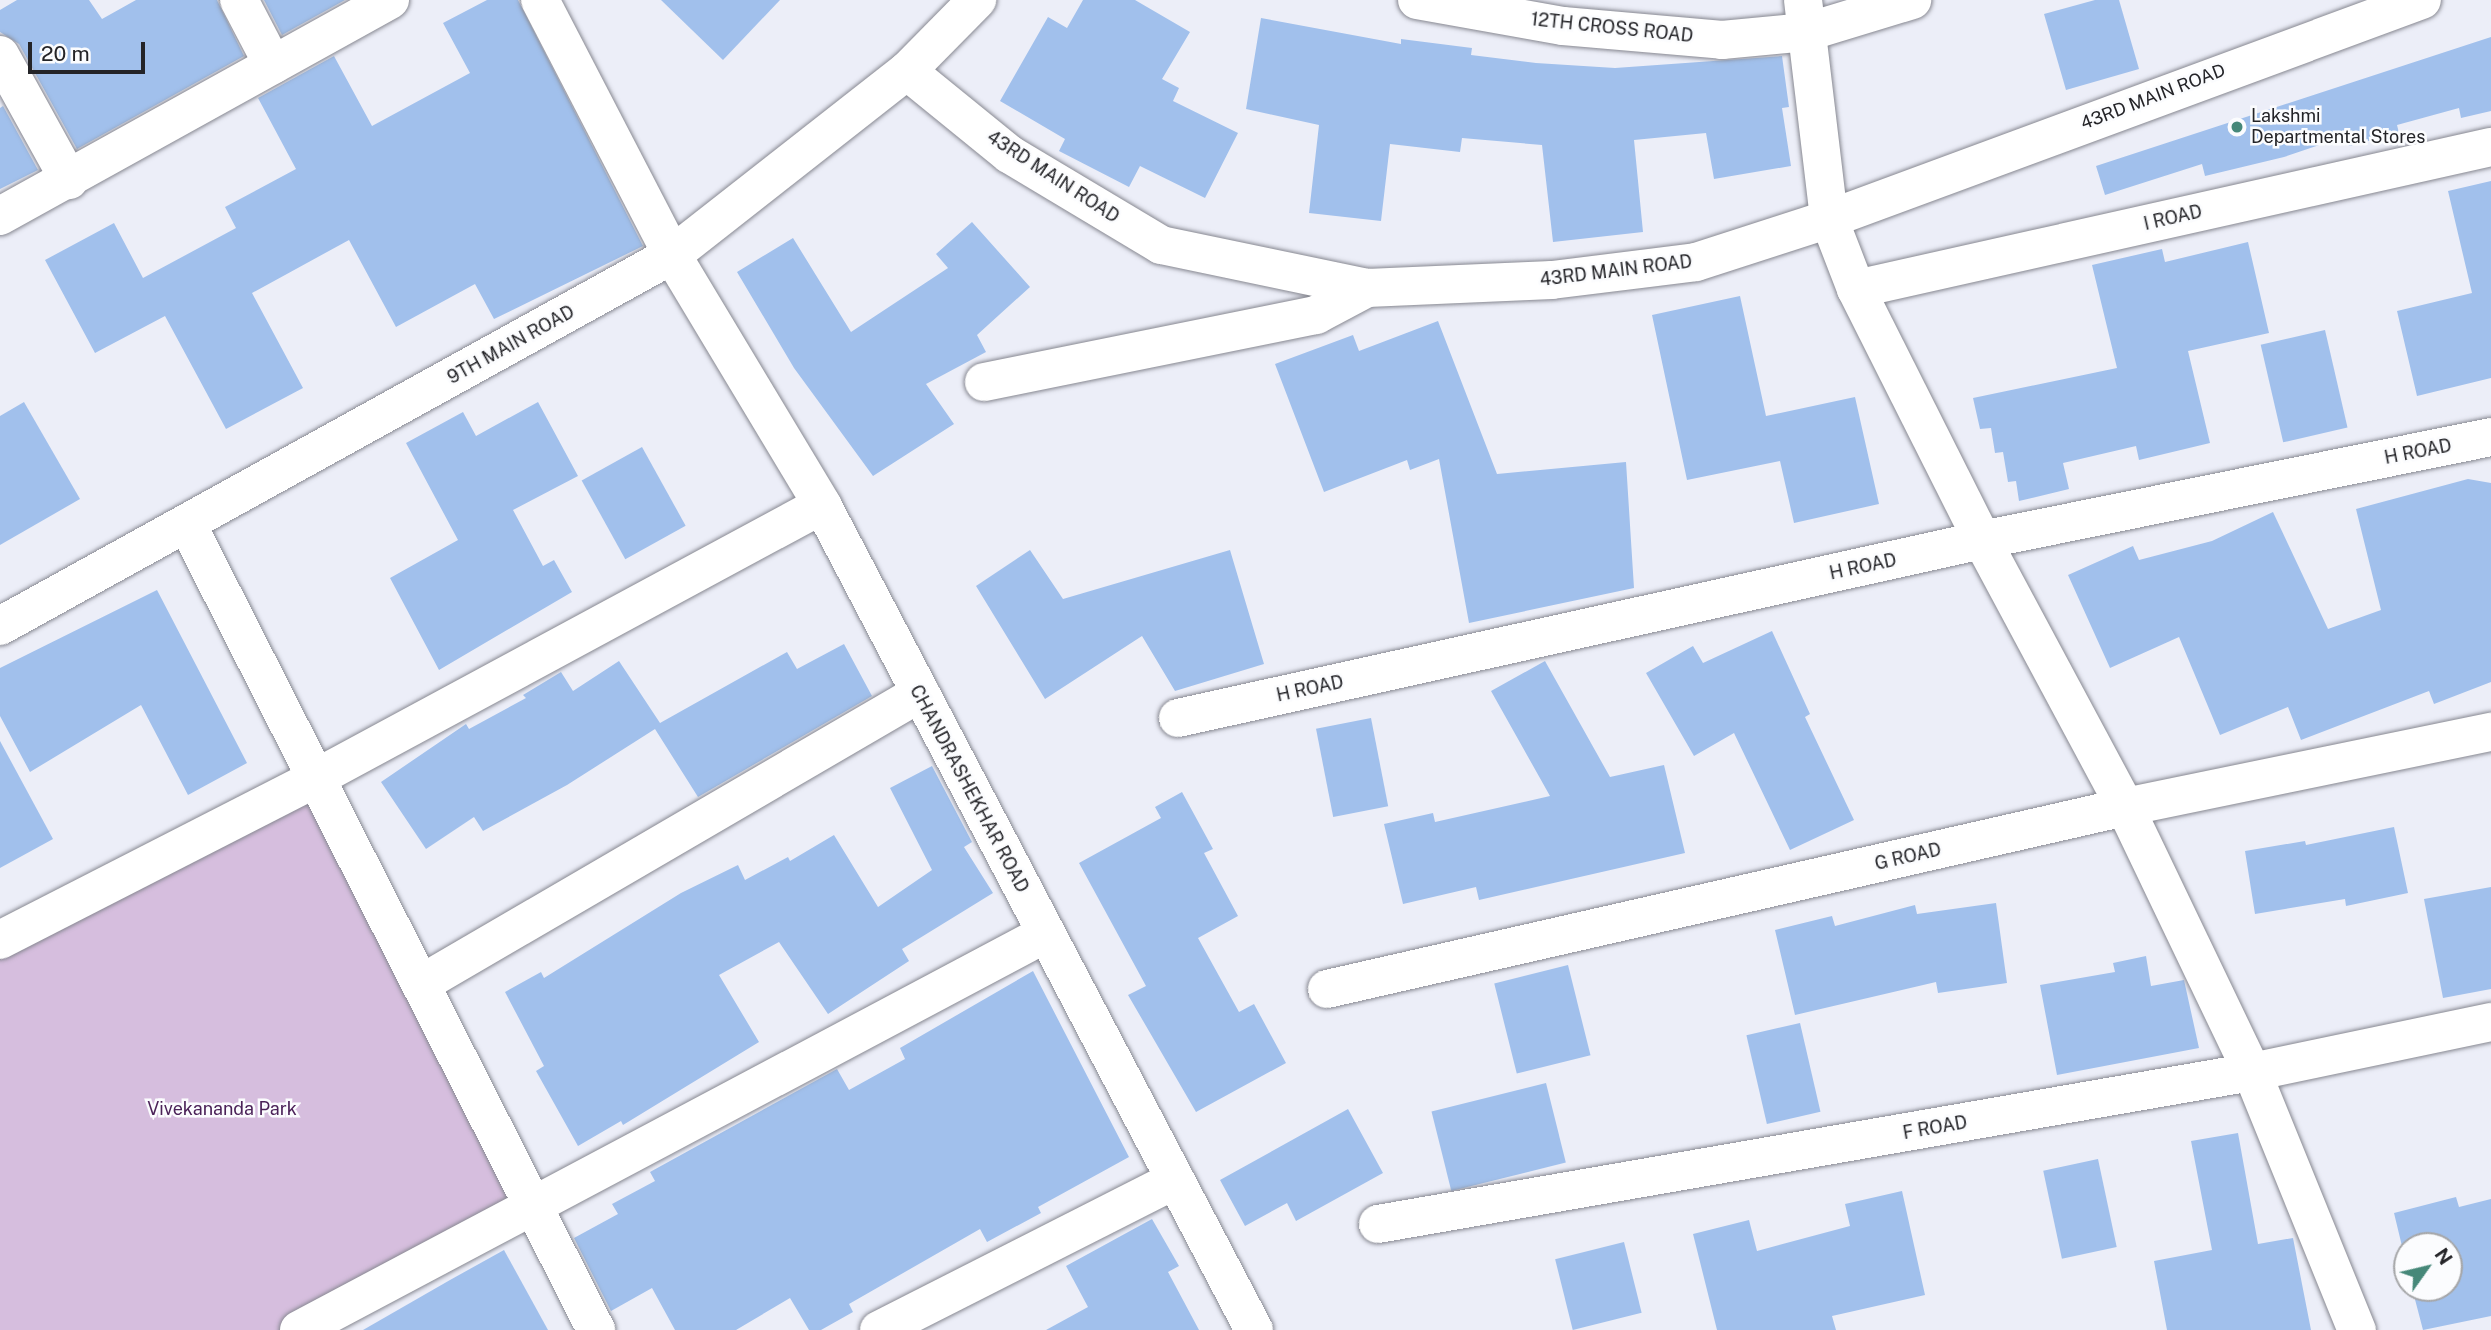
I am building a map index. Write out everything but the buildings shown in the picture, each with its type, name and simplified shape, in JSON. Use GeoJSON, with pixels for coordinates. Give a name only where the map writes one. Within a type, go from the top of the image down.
{"type":"FeatureCollection","features":[{"type":"Feature","properties":{"kind":"street"},"geometry":{"type":"LineString","coordinates":[[239,0],[273,65]]}},
{"type":"Feature","properties":{"kind":"street"},"geometry":{"type":"LineString","coordinates":[[0,216],[390,0]]}},
{"type":"Feature","properties":{"kind":"street","name":"CHANDRASHEKHAR ROAD"},"geometry":{"type":"LineString","coordinates":[[540,0],[672,255],[822,505],[1254,1330]]}},
{"type":"Feature","properties":{"kind":"street","name":"9TH MAIN ROAD"},"geometry":{"type":"LineString","coordinates":[[0,626],[188,526],[672,255],[906,71],[977,0]]}},
{"type":"Feature","properties":{"kind":"street","name":"12TH CROSS ROAD"},"geometry":{"type":"LineString","coordinates":[[1417,0],[1563,26],[1722,40],[1805,16],[1912,0]]}},
{"type":"Feature","properties":{"kind":"street","name":"43RD MAIN ROAD"},"geometry":{"type":"LineString","coordinates":[[906,71],[1009,154],[1161,245],[1367,288],[1552,280],[1696,262],[1829,219],[2422,0]]}},
{"type":"Feature","properties":{"kind":"street"},"geometry":{"type":"LineString","coordinates":[[1805,16],[1829,219],[1856,289],[1982,540],[2125,807],[2252,1072],[2357,1330]]}},
{"type":"Feature","properties":{"kind":"street"},"geometry":{"type":"LineString","coordinates":[[0,55],[69,180]]}},
{"type":"Feature","properties":{"kind":"street","name":"I ROAD"},"geometry":{"type":"LineString","coordinates":[[1856,289],[2491,147]]}},
{"type":"Feature","properties":{"kind":"street"},"geometry":{"type":"LineString","coordinates":[[984,382],[1317,315],[1367,288]]}},
{"type":"Feature","properties":{"kind":"street","name":"H ROAD"},"geometry":{"type":"LineString","coordinates":[[1178,718],[1982,540],[2491,438]]}},
{"type":"Feature","properties":{"kind":"street"},"geometry":{"type":"LineString","coordinates":[[0,940],[316,778],[822,505]]}},
{"type":"Feature","properties":{"kind":"street"},"geometry":{"type":"LineString","coordinates":[[188,526],[596,1330]]}},
{"type":"Feature","properties":{"kind":"street"},"geometry":{"type":"LineString","coordinates":[[421,984],[920,693]]}},
{"type":"Feature","properties":{"kind":"street","name":"G ROAD"},"geometry":{"type":"LineString","coordinates":[[1327,989],[2125,807],[2491,732]]}},
{"type":"Feature","properties":{"kind":"street"},"geometry":{"type":"LineString","coordinates":[[299,1330],[1045,934]]}},
{"type":"Feature","properties":{"kind":"street","name":"F ROAD"},"geometry":{"type":"LineString","coordinates":[[1378,1224],[2252,1072],[2491,1022]]}},
{"type":"Feature","properties":{"kind":"street"},"geometry":{"type":"LineString","coordinates":[[878,1330],[1175,1181]]}},
{"type":"Feature","properties":{"kind":"green space","name":"Vivekananda Park"},"geometry":{"type":"Polygon","coordinates":[[[303,784],[522,1212],[299,1330],[0,1330],[0,940],[303,784]]]}},
{"type":"Feature","properties":{"kind":"place","name":"Lakshmi Departmental Stores"},"geometry":{"type":"Point","coordinates":[2237,127]}}]}
